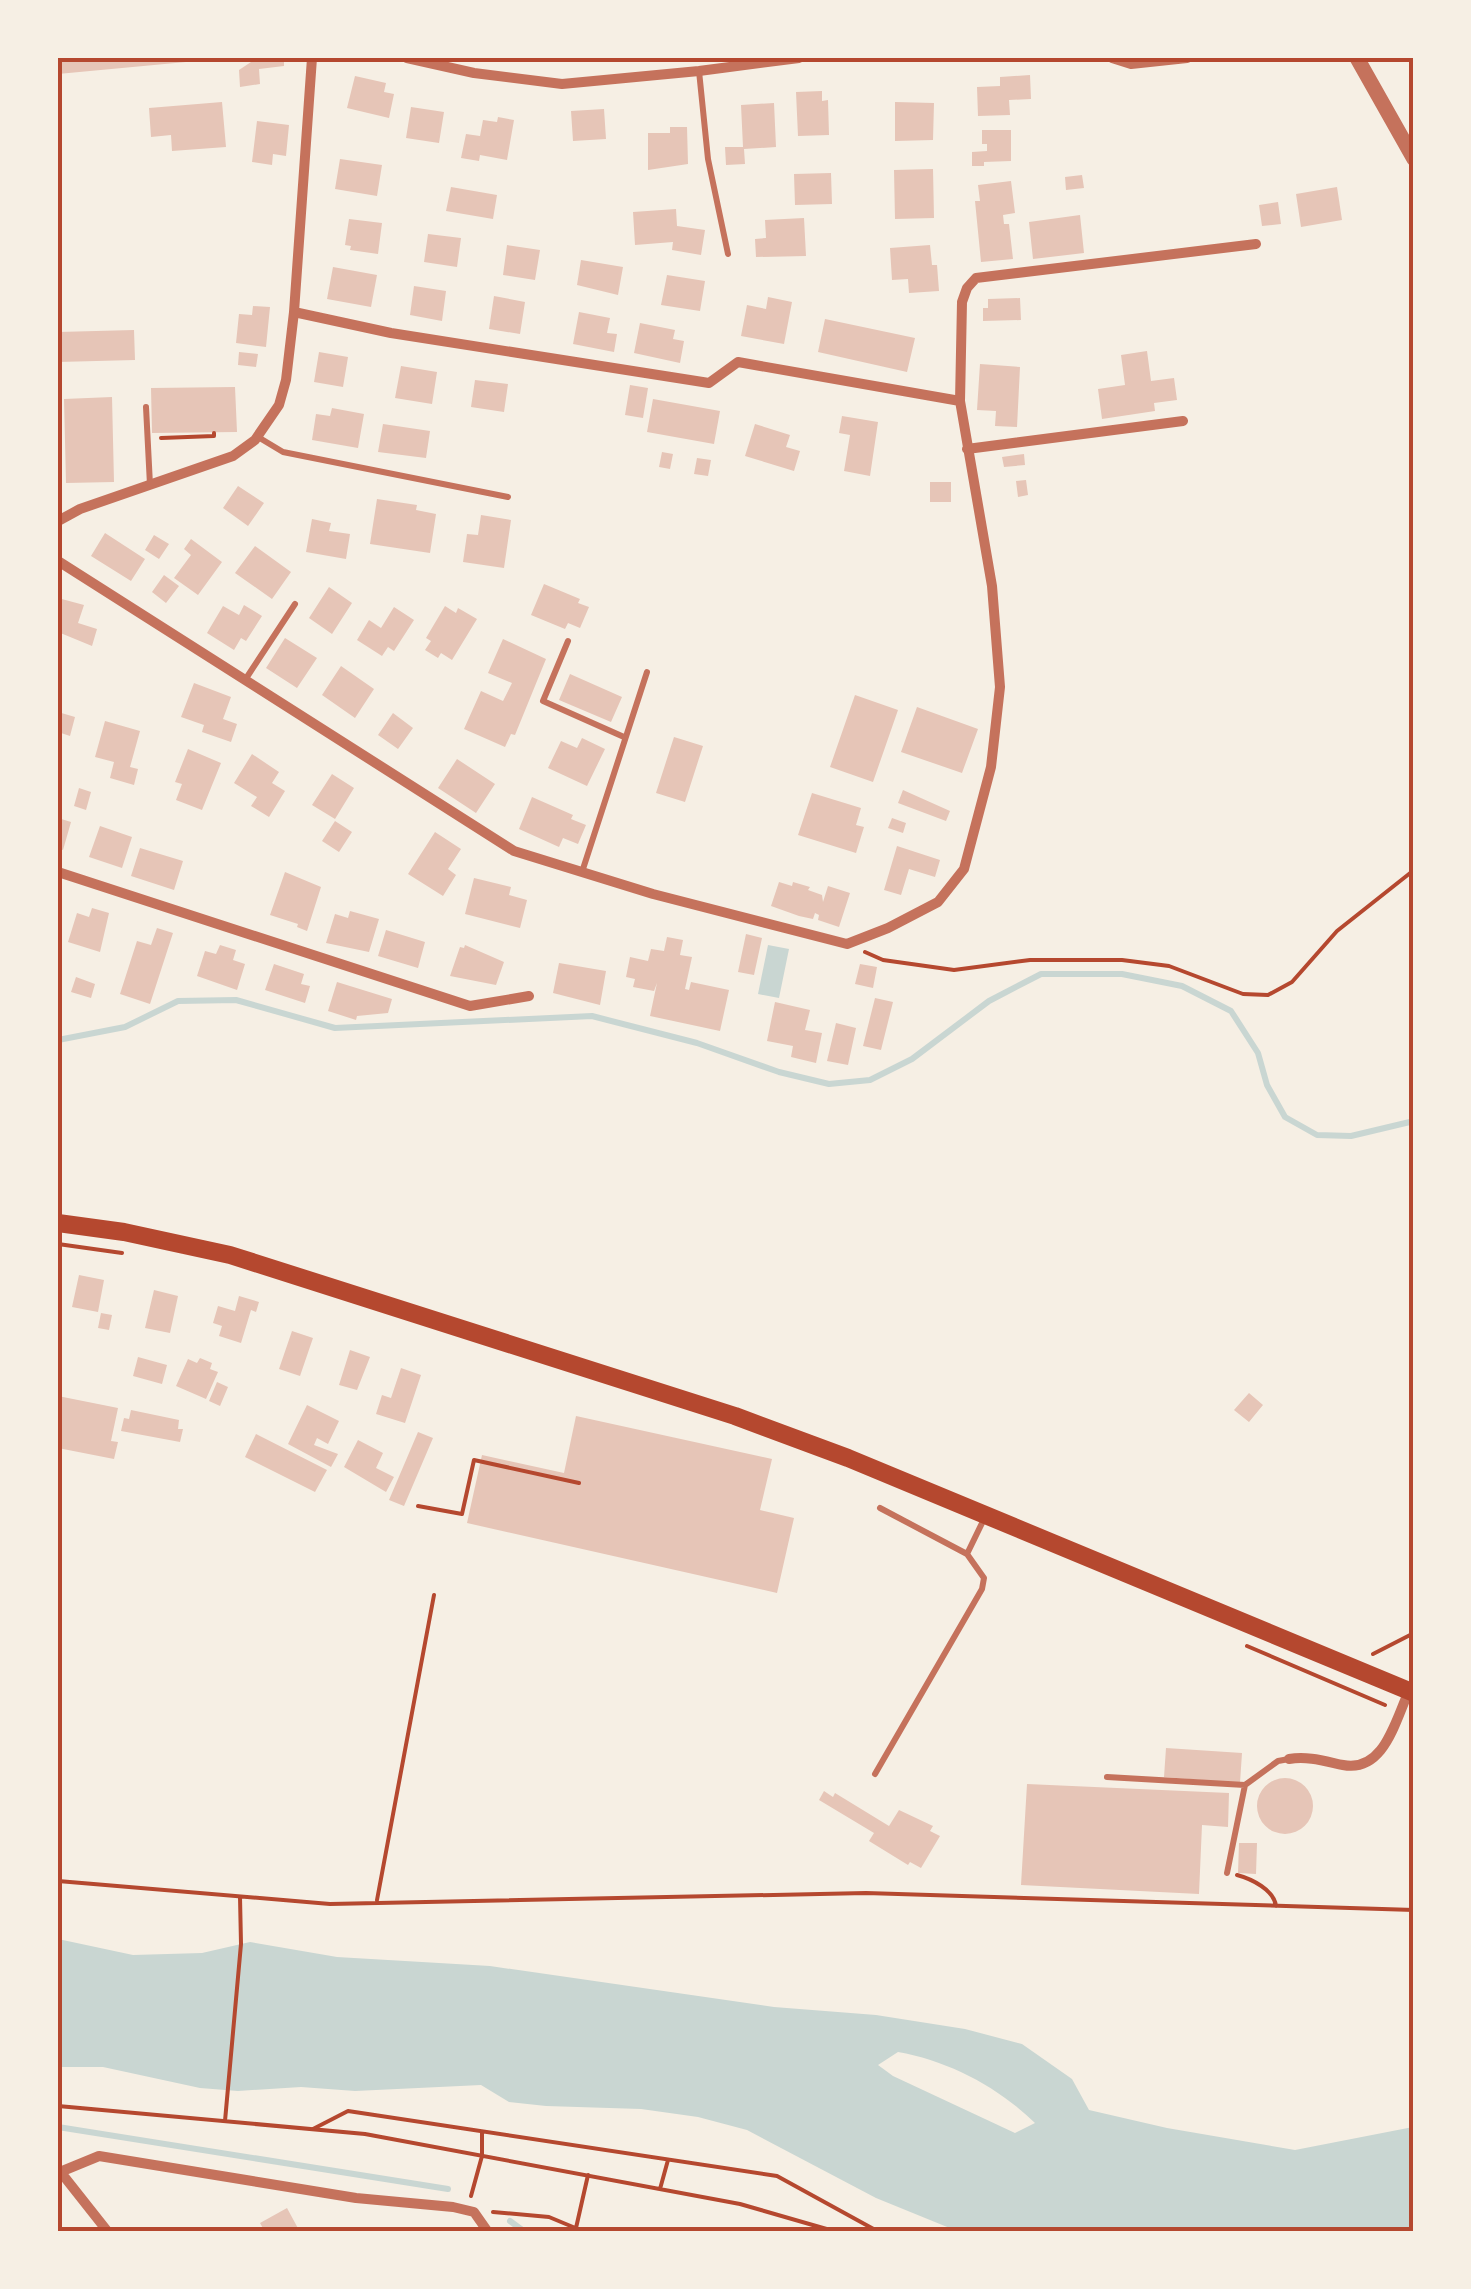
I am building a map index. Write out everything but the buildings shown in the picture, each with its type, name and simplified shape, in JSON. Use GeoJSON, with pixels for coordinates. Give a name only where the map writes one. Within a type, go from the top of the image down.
{"type":"FeatureCollection","features":[{"type":"Feature","properties":{"kind":"main road"},"geometry":{"type":"LineString","coordinates":[[58,1223],[124,1232],[230,1255],[735,1416],[1412,1688]]}},
{"type":"Feature","properties":{"kind":"street"},"geometry":{"type":"LineString","coordinates":[[58,520],[219,462],[246,448],[279,406],[294,312],[312,58]]}},
{"type":"Feature","properties":{"kind":"street"},"geometry":{"type":"LineString","coordinates":[[407,58],[474,74],[562,84],[799,58]]}},
{"type":"Feature","properties":{"kind":"street"},"geometry":{"type":"LineString","coordinates":[[1112,58],[1131,64],[1187,58]]}},
{"type":"Feature","properties":{"kind":"street"},"geometry":{"type":"LineString","coordinates":[[1357,58],[1414,159]]}},
{"type":"Feature","properties":{"kind":"street"},"geometry":{"type":"LineString","coordinates":[[58,561],[514,850],[653,894],[847,944],[938,902],[964,869],[982,810],[993,752],[1000,687],[992,586],[960,401],[962,302],[967,288],[976,278],[1256,244]]}},
{"type":"Feature","properties":{"kind":"street"},"geometry":{"type":"LineString","coordinates":[[294,312],[391,333],[710,383],[738,362],[960,401]]}},
{"type":"Feature","properties":{"kind":"street"},"geometry":{"type":"LineString","coordinates":[[967,449],[1183,421]]}},
{"type":"Feature","properties":{"kind":"street"},"geometry":{"type":"LineString","coordinates":[[58,872],[470,1006],[529,996]]}},
{"type":"Feature","properties":{"kind":"street"},"geometry":{"type":"LineString","coordinates":[[1289,1759],[1306,1756],[1352,1767],[1369,1763],[1382,1748],[1412,1688]]}},
{"type":"Feature","properties":{"kind":"street"},"geometry":{"type":"LineString","coordinates":[[108,2232],[59,2170],[98,2156],[356,2198],[471,2211],[488,2232]]}},
{"type":"Feature","properties":{"kind":"lane"},"geometry":{"type":"LineString","coordinates":[[698,71],[708,159],[728,254]]}},
{"type":"Feature","properties":{"kind":"lane"},"geometry":{"type":"LineString","coordinates":[[146,407],[150,486]]}},
{"type":"Feature","properties":{"kind":"lane"},"geometry":{"type":"LineString","coordinates":[[258,436],[282,452],[508,497]]}},
{"type":"Feature","properties":{"kind":"lane"},"geometry":{"type":"LineString","coordinates":[[244,682],[295,604]]}},
{"type":"Feature","properties":{"kind":"lane"},"geometry":{"type":"LineString","coordinates":[[568,642],[543,701],[624,737]]}},
{"type":"Feature","properties":{"kind":"lane"},"geometry":{"type":"LineString","coordinates":[[582,872],[648,672]]}},
{"type":"Feature","properties":{"kind":"lane"},"geometry":{"type":"LineString","coordinates":[[876,1774],[982,1590],[984,1578],[967,1554],[880,1508]]}},
{"type":"Feature","properties":{"kind":"lane"},"geometry":{"type":"LineString","coordinates":[[967,1554],[985,1516]]}},
{"type":"Feature","properties":{"kind":"lane"},"geometry":{"type":"LineString","coordinates":[[1107,1777],[1245,1786],[1278,1761],[1289,1759]]}},
{"type":"Feature","properties":{"kind":"lane"},"geometry":{"type":"LineString","coordinates":[[1227,1873],[1245,1786]]}},
{"type":"Feature","properties":{"kind":"path"},"geometry":{"type":"LineString","coordinates":[[157,438],[214,436],[214,432]]}},
{"type":"Feature","properties":{"kind":"path"},"geometry":{"type":"LineString","coordinates":[[847,944],[883,960],[954,970],[1030,960],[1122,960],[1169,966],[1243,994],[1268,995],[1292,982],[1338,932],[1414,870]]}},
{"type":"Feature","properties":{"kind":"path"},"geometry":{"type":"LineString","coordinates":[[58,1244],[139,1256]]}},
{"type":"Feature","properties":{"kind":"path"},"geometry":{"type":"LineString","coordinates":[[491,1464],[494,1453]]}},
{"type":"Feature","properties":{"kind":"path"},"geometry":{"type":"LineString","coordinates":[[418,1506],[462,1514],[474,1460],[579,1483]]}},
{"type":"Feature","properties":{"kind":"path"},"geometry":{"type":"LineString","coordinates":[[545,1476],[548,1465]]}},
{"type":"Feature","properties":{"kind":"path"},"geometry":{"type":"LineString","coordinates":[[377,1903],[434,1596]]}},
{"type":"Feature","properties":{"kind":"path"},"geometry":{"type":"LineString","coordinates":[[1370,1656],[1414,1633]]}},
{"type":"Feature","properties":{"kind":"path"},"geometry":{"type":"LineString","coordinates":[[1227,1873],[1250,1879],[1273,1896],[1276,1906]]}},
{"type":"Feature","properties":{"kind":"path"},"geometry":{"type":"LineString","coordinates":[[58,1882],[330,1904],[866,1893],[1414,1910]]}},
{"type":"Feature","properties":{"kind":"path"},"geometry":{"type":"LineString","coordinates":[[225,2121],[240,1944],[240,1896]]}},
{"type":"Feature","properties":{"kind":"path"},"geometry":{"type":"LineString","coordinates":[[58,2106],[365,2134],[740,2204],[838,2232]]}},
{"type":"Feature","properties":{"kind":"path"},"geometry":{"type":"LineString","coordinates":[[313,2129],[348,2111],[777,2176],[878,2232]]}},
{"type":"Feature","properties":{"kind":"path"},"geometry":{"type":"LineString","coordinates":[[482,2132],[482,2156],[471,2211],[549,2217],[585,2232]]}},
{"type":"Feature","properties":{"kind":"path"},"geometry":{"type":"LineString","coordinates":[[660,2189],[668,2160]]}},
{"type":"Feature","properties":{"kind":"path"},"geometry":{"type":"LineString","coordinates":[[576,2228],[588,2176]]}},
{"type":"Feature","properties":{"kind":"shaded area"},"geometry":{"type":"Polygon","coordinates":[[[768,945],[789,949],[779,998],[758,994],[768,945]]]}},
{"type":"Feature","properties":{"kind":"shaded area"},"geometry":{"type":"Polygon","coordinates":[[[58,1939],[133,1955],[202,1953],[250,1942],[337,1957],[490,1966],[774,2007],[876,2015],[965,2029],[1022,2044],[1072,2079],[1089,2110],[1167,2128],[1295,2150],[1413,2127],[1413,2231],[957,2231],[876,2198],[747,2130],[698,2117],[641,2109],[509,2102],[481,2085],[238,2091],[200,2088],[103,2067],[58,2067],[58,1939]],[[898,2052],[878,2065],[893,2076],[1015,2133],[1035,2123],[972,2077],[898,2052]]]}},
{"type":"Feature","properties":{"kind":"waterway"},"geometry":{"type":"LineString","coordinates":[[58,1040],[125,1027],[178,1001],[236,1000],[335,1028],[592,1016],[697,1043],[779,1072],[829,1084],[870,1080],[912,1059],[989,1001],[1041,974],[1122,974],[1182,986],[1231,1011],[1258,1053],[1267,1085],[1285,1117],[1317,1135],[1351,1136],[1414,1121]]}},
{"type":"Feature","properties":{"kind":"waterway"},"geometry":{"type":"LineString","coordinates":[[58,2127],[448,2189]]}},
{"type":"Feature","properties":{"kind":"waterway"},"geometry":{"type":"LineString","coordinates":[[510,2221],[525,2232]]}}]}
